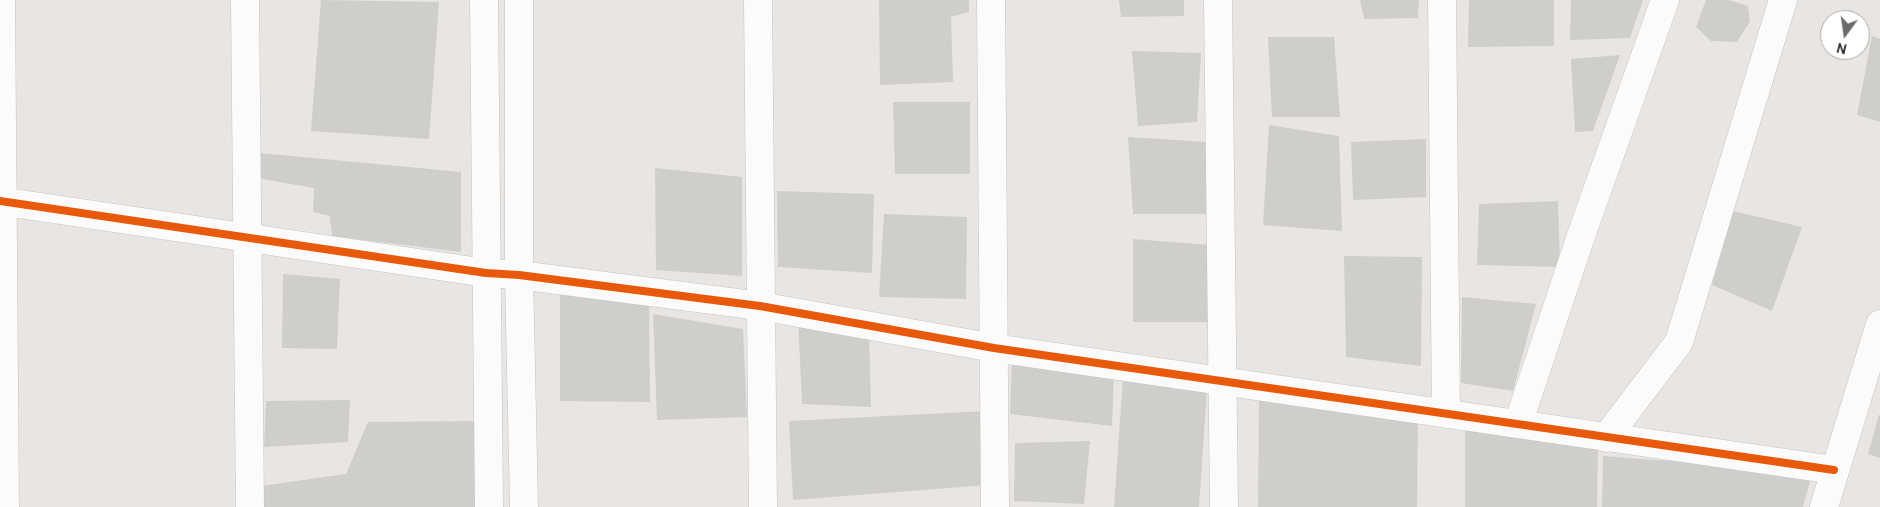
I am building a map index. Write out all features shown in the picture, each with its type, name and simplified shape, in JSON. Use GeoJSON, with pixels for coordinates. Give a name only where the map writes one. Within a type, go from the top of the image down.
{"type":"FeatureCollection","features":[{"type":"Feature","properties":{"kind":"street"},"geometry":{"type":"LineString","coordinates":[[1,0],[1,202],[6,507]]}},
{"type":"Feature","properties":{"kind":"street"},"geometry":{"type":"LineString","coordinates":[[245,0],[250,507]]}},
{"type":"Feature","properties":{"kind":"street"},"geometry":{"type":"LineString","coordinates":[[484,0],[489,507]]}},
{"type":"Feature","properties":{"kind":"street"},"geometry":{"type":"LineString","coordinates":[[519,0],[519,275],[524,507]]}},
{"type":"Feature","properties":{"kind":"street"},"geometry":{"type":"LineString","coordinates":[[758,0],[763,507]]}},
{"type":"Feature","properties":{"kind":"street"},"geometry":{"type":"LineString","coordinates":[[991,0],[995,507]]}},
{"type":"Feature","properties":{"kind":"street"},"geometry":{"type":"LineString","coordinates":[[1218,0],[1224,507]]}},
{"type":"Feature","properties":{"kind":"street"},"geometry":{"type":"LineString","coordinates":[[1442,0],[1446,414]]}},
{"type":"Feature","properties":{"kind":"street"},"geometry":{"type":"LineString","coordinates":[[1518,424],[1582,233],[1666,0]]}},
{"type":"Feature","properties":{"kind":"street"},"geometry":{"type":"LineString","coordinates":[[1606,438],[1680,342],[1784,0]]}},
{"type":"Feature","properties":{"kind":"street"},"geometry":{"type":"LineString","coordinates":[[1,202],[486,273],[519,275],[760,306],[994,348],[1834,470]]}},
{"type":"Feature","properties":{"kind":"street"},"geometry":{"type":"LineString","coordinates":[[1824,507],[1880,324]]}},
{"type":"Feature","properties":{"kind":"building"},"geometry":{"type":"Polygon","coordinates":[[[321,0],[439,2],[429,139],[311,131],[321,0]]]}},
{"type":"Feature","properties":{"kind":"building"},"geometry":{"type":"Polygon","coordinates":[[[879,0],[969,0],[969,12],[951,17],[953,82],[880,85],[879,0]]]}},
{"type":"Feature","properties":{"kind":"building"},"geometry":{"type":"Polygon","coordinates":[[[1119,0],[1184,0],[1184,16],[1121,17],[1119,0]]]}},
{"type":"Feature","properties":{"kind":"building"},"geometry":{"type":"Polygon","coordinates":[[[1360,0],[1419,0],[1418,18],[1364,19],[1360,0]]]}},
{"type":"Feature","properties":{"kind":"building"},"geometry":{"type":"Polygon","coordinates":[[[1469,0],[1554,0],[1554,46],[1468,47],[1469,0]]]}},
{"type":"Feature","properties":{"kind":"building"},"geometry":{"type":"Polygon","coordinates":[[[1571,0],[1643,0],[1630,38],[1570,40],[1571,0]]]}},
{"type":"Feature","properties":{"kind":"building"},"geometry":{"type":"Polygon","coordinates":[[[1706,0],[1729,0],[1748,6],[1750,21],[1737,42],[1711,41],[1696,27],[1706,0]]]}},
{"type":"Feature","properties":{"kind":"building"},"geometry":{"type":"Polygon","coordinates":[[[1872,36],[1880,39],[1880,122],[1857,115],[1867,60],[1870,60],[1872,36]]]}},
{"type":"Feature","properties":{"kind":"building"},"geometry":{"type":"Polygon","coordinates":[[[1268,37],[1334,37],[1340,117],[1272,117],[1268,37]]]}},
{"type":"Feature","properties":{"kind":"building"},"geometry":{"type":"Polygon","coordinates":[[[1132,51],[1201,53],[1197,122],[1138,126],[1132,51]]]}},
{"type":"Feature","properties":{"kind":"building"},"geometry":{"type":"Polygon","coordinates":[[[1620,55],[1593,131],[1575,132],[1571,59],[1620,55]]]}},
{"type":"Feature","properties":{"kind":"building"},"geometry":{"type":"Polygon","coordinates":[[[893,102],[970,102],[970,174],[895,174],[893,102]]]}},
{"type":"Feature","properties":{"kind":"building"},"geometry":{"type":"Polygon","coordinates":[[[1269,125],[1339,136],[1342,231],[1263,225],[1269,125]]]}},
{"type":"Feature","properties":{"kind":"building"},"geometry":{"type":"Polygon","coordinates":[[[1128,137],[1208,142],[1207,214],[1133,214],[1128,137]]]}},
{"type":"Feature","properties":{"kind":"building"},"geometry":{"type":"Polygon","coordinates":[[[1426,139],[1426,197],[1353,200],[1351,142],[1426,139]]]}},
{"type":"Feature","properties":{"kind":"building"},"geometry":{"type":"Polygon","coordinates":[[[260,153],[461,172],[461,252],[332,236],[330,216],[313,212],[314,188],[257,178],[260,153]]]}},
{"type":"Feature","properties":{"kind":"building"},"geometry":{"type":"Polygon","coordinates":[[[655,168],[742,177],[742,276],[656,270],[655,168]]]}},
{"type":"Feature","properties":{"kind":"building"},"geometry":{"type":"Polygon","coordinates":[[[777,191],[874,194],[872,273],[778,267],[777,191]]]}},
{"type":"Feature","properties":{"kind":"building"},"geometry":{"type":"Polygon","coordinates":[[[1558,201],[1560,267],[1477,265],[1479,204],[1558,201]]]}},
{"type":"Feature","properties":{"kind":"building"},"geometry":{"type":"Polygon","coordinates":[[[1733,211],[1802,227],[1772,311],[1712,285],[1733,211]]]}},
{"type":"Feature","properties":{"kind":"building"},"geometry":{"type":"Polygon","coordinates":[[[884,214],[967,217],[966,299],[879,297],[884,214]]]}},
{"type":"Feature","properties":{"kind":"building"},"geometry":{"type":"Polygon","coordinates":[[[1133,239],[1210,245],[1208,322],[1133,322],[1133,239]]]}},
{"type":"Feature","properties":{"kind":"building"},"geometry":{"type":"Polygon","coordinates":[[[1344,256],[1422,257],[1421,366],[1346,357],[1344,256]]]}},
{"type":"Feature","properties":{"kind":"building"},"geometry":{"type":"Polygon","coordinates":[[[283,274],[340,279],[337,349],[282,348],[283,274]]]}},
{"type":"Feature","properties":{"kind":"building"},"geometry":{"type":"Polygon","coordinates":[[[560,287],[649,296],[650,402],[560,401],[560,287]]]}},
{"type":"Feature","properties":{"kind":"building"},"geometry":{"type":"Polygon","coordinates":[[[1462,297],[1536,304],[1513,391],[1461,383],[1462,297]]]}},
{"type":"Feature","properties":{"kind":"building"},"geometry":{"type":"Polygon","coordinates":[[[653,314],[743,329],[747,417],[657,420],[653,314]]]}},
{"type":"Feature","properties":{"kind":"building"},"geometry":{"type":"Polygon","coordinates":[[[798,318],[869,332],[871,407],[802,404],[798,318]]]}},
{"type":"Feature","properties":{"kind":"building"},"geometry":{"type":"Polygon","coordinates":[[[1012,358],[1114,373],[1112,426],[1010,414],[1012,358]]]}},
{"type":"Feature","properties":{"kind":"building"},"geometry":{"type":"Polygon","coordinates":[[[1123,377],[1207,389],[1199,507],[1114,507],[1123,377]]]}},
{"type":"Feature","properties":{"kind":"building"},"geometry":{"type":"Polygon","coordinates":[[[1259,396],[1418,414],[1417,507],[1258,507],[1259,396]]]}},
{"type":"Feature","properties":{"kind":"building"},"geometry":{"type":"Polygon","coordinates":[[[350,400],[348,442],[264,447],[266,401],[350,400]]]}},
{"type":"Feature","properties":{"kind":"building"},"geometry":{"type":"Polygon","coordinates":[[[986,411],[987,485],[793,500],[789,421],[986,411]]]}},
{"type":"Feature","properties":{"kind":"building"},"geometry":{"type":"Polygon","coordinates":[[[1880,415],[1880,458],[1868,454],[1880,415]]]}},
{"type":"Feature","properties":{"kind":"building"},"geometry":{"type":"Polygon","coordinates":[[[477,421],[479,507],[262,507],[261,486],[346,474],[368,422],[477,421]]]}},
{"type":"Feature","properties":{"kind":"building"},"geometry":{"type":"Polygon","coordinates":[[[1465,430],[1598,445],[1597,507],[1465,507],[1465,430]]]}},
{"type":"Feature","properties":{"kind":"building"},"geometry":{"type":"Polygon","coordinates":[[[1090,441],[1084,504],[1014,501],[1015,443],[1090,441]]]}},
{"type":"Feature","properties":{"kind":"building"},"geometry":{"type":"Polygon","coordinates":[[[1603,456],[1812,474],[1803,507],[1602,507],[1603,456]]]}},
{"type":"Feature","properties":{"kind":"cycle path"},"geometry":{"type":"LineString","coordinates":[[0,201],[486,273],[519,275],[760,306],[994,348],[1834,470]]}}]}
